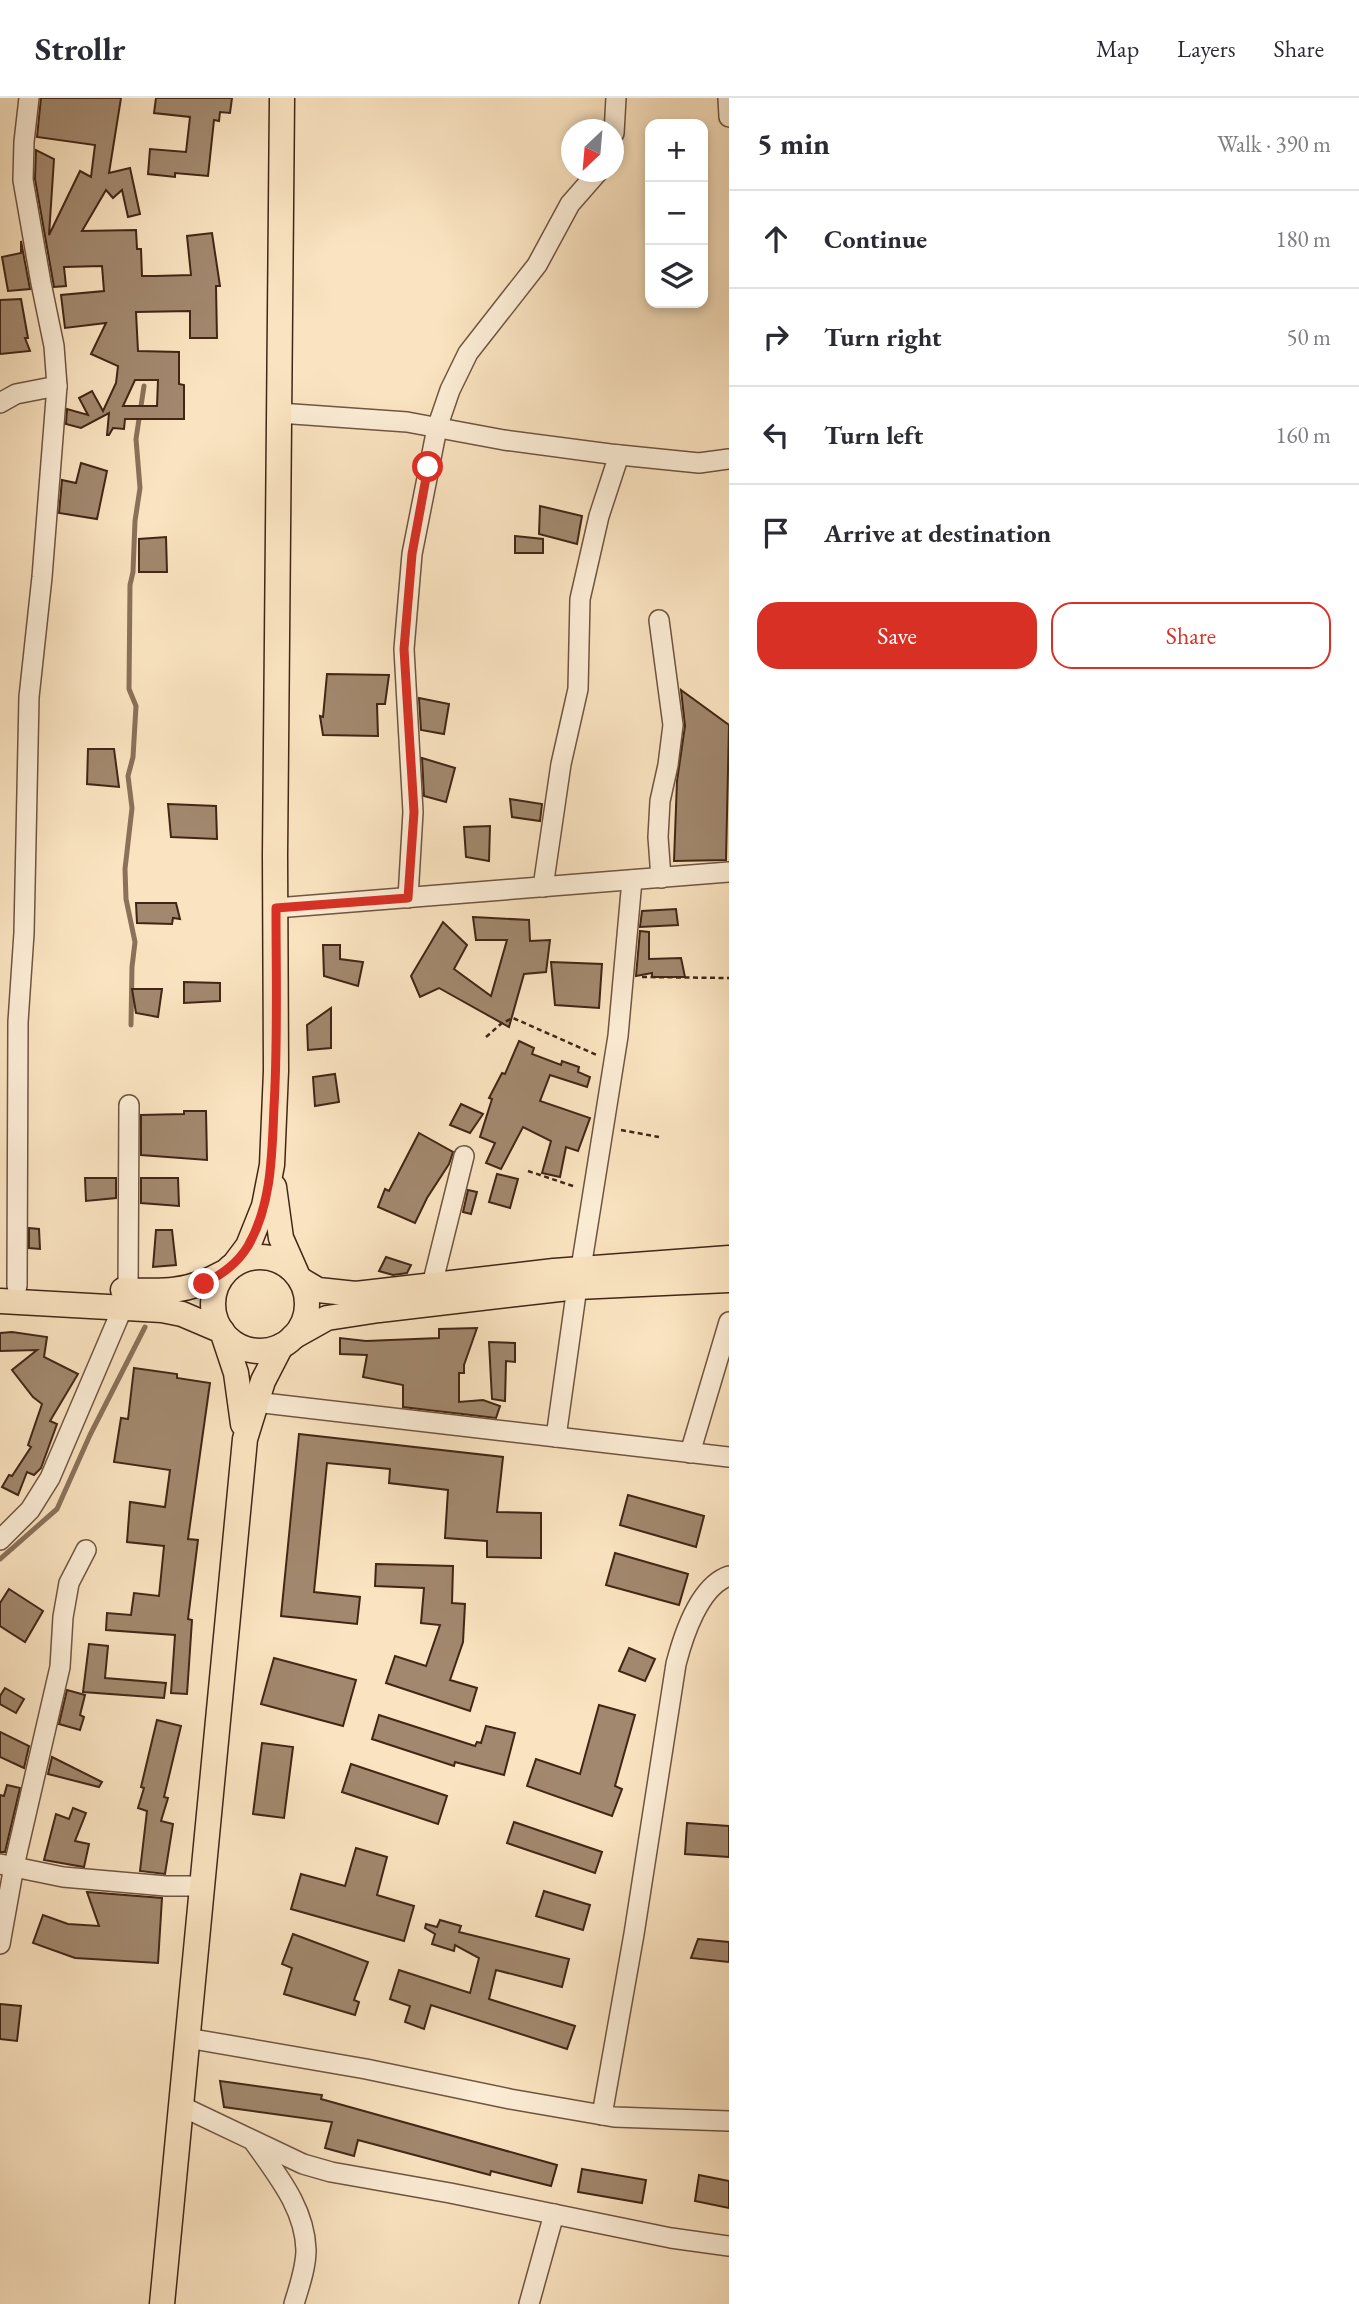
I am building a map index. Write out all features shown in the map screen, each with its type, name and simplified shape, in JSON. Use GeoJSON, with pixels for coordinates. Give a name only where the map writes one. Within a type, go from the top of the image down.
{"type":"FeatureCollection","features":[{"type":"Feature","properties":{"kind":"main road"},"geometry":{"type":"LineString","coordinates":[[282,98],[276,1071],[272,1165],[264,1206],[248,1246],[215,1287],[212,1304],[215,1320],[225,1336],[239,1346],[255,1351],[272,1350],[327,1318],[579,1278],[729,1258]]}},
{"type":"Feature","properties":{"kind":"main road"},"geometry":{"type":"LineString","coordinates":[[162,2304],[245,1439],[263,1381],[287,1342],[299,1333],[306,1318],[308,1301],[281,1238],[272,1165]]}},
{"type":"Feature","properties":{"kind":"main road"},"geometry":{"type":"LineString","coordinates":[[126,1299],[204,1284],[251,1257],[267,1256],[283,1262],[318,1290],[356,1294],[432,1285],[579,1278],[729,1280]]}},
{"type":"Feature","properties":{"kind":"main road"},"geometry":{"type":"LineString","coordinates":[[6,1291],[126,1299],[172,1312],[222,1331]]}},
{"type":"Feature","properties":{"kind":"main road"},"geometry":{"type":"LineString","coordinates":[[222,1331],[236,1374],[245,1439]]}},
{"type":"Feature","properties":{"kind":"street"},"geometry":{"type":"LineString","coordinates":[[6,1291],[24,933],[29,697],[42,577],[57,386],[54,345],[23,180],[29,98]]}},
{"type":"Feature","properties":{"kind":"street"},"geometry":{"type":"LineString","coordinates":[[615,119],[616,98]]}},
{"type":"Feature","properties":{"kind":"street"},"geometry":{"type":"LineString","coordinates":[[729,98],[729,117]]}},
{"type":"Feature","properties":{"kind":"street"},"geometry":{"type":"LineString","coordinates":[[408,898],[414,812],[404,649],[412,554],[437,428],[450,390],[468,353],[537,265],[570,204],[589,182]]}},
{"type":"Feature","properties":{"kind":"street"},"geometry":{"type":"LineString","coordinates":[[0,403],[16,394],[57,386]]}},
{"type":"Feature","properties":{"kind":"street"},"geometry":{"type":"LineString","coordinates":[[279,413],[407,422],[504,440],[619,455],[699,463],[729,460]]}},
{"type":"Feature","properties":{"kind":"street"},"geometry":{"type":"LineString","coordinates":[[543,887],[561,764],[578,689],[580,599],[598,516],[619,455]]}},
{"type":"Feature","properties":{"kind":"street"},"geometry":{"type":"LineString","coordinates":[[659,620],[673,725],[660,801],[658,837],[661,878]]}},
{"type":"Feature","properties":{"kind":"street"},"geometry":{"type":"LineString","coordinates":[[276,908],[729,872]]}},
{"type":"Feature","properties":{"kind":"street"},"geometry":{"type":"LineString","coordinates":[[556,1437],[614,1064],[625,976],[632,880]]}},
{"type":"Feature","properties":{"kind":"street"},"geometry":{"type":"LineString","coordinates":[[0,1540],[30,1510],[50,1478],[126,1299],[129,1105]]}},
{"type":"Feature","properties":{"kind":"street"},"geometry":{"type":"LineString","coordinates":[[432,1285],[464,1156]]}},
{"type":"Feature","properties":{"kind":"street"},"geometry":{"type":"LineString","coordinates":[[690,1453],[729,1322]]}},
{"type":"Feature","properties":{"kind":"street"},"geometry":{"type":"LineString","coordinates":[[255,1402],[729,1457]]}},
{"type":"Feature","properties":{"kind":"street"},"geometry":{"type":"LineString","coordinates":[[0,1944],[7,1865],[60,1667],[63,1617],[69,1583],[86,1550]]}},
{"type":"Feature","properties":{"kind":"street"},"geometry":{"type":"LineString","coordinates":[[602,2115],[634,1934],[676,1664],[683,1638],[704,1596],[721,1579],[729,1576]]}},
{"type":"Feature","properties":{"kind":"street"},"geometry":{"type":"LineString","coordinates":[[7,1865],[63,1877],[166,1886],[201,1885]]}},
{"type":"Feature","properties":{"kind":"street"},"geometry":{"type":"LineString","coordinates":[[187,2038],[366,2069],[602,2115],[729,2121]]}},
{"type":"Feature","properties":{"kind":"street"},"geometry":{"type":"LineString","coordinates":[[181,2106],[303,2164],[331,2172],[671,2238],[729,2246]]}},
{"type":"Feature","properties":{"kind":"street"},"geometry":{"type":"LineString","coordinates":[[252,2140],[291,2194],[303,2225],[306,2251],[303,2275],[294,2304]]}},
{"type":"Feature","properties":{"kind":"street"},"geometry":{"type":"LineString","coordinates":[[529,2304],[554,2214]]}},
{"type":"Feature","properties":{"kind":"path"},"geometry":{"type":"LineString","coordinates":[[625,976],[729,978]]}},
{"type":"Feature","properties":{"kind":"path"},"geometry":{"type":"LineString","coordinates":[[486,1037],[502,1023],[513,1018],[614,1064]]}},
{"type":"Feature","properties":{"kind":"path"},"geometry":{"type":"LineString","coordinates":[[604,1127],[659,1137]]}},
{"type":"Feature","properties":{"kind":"path"},"geometry":{"type":"LineString","coordinates":[[528,1171],[593,1192]]}},
{"type":"Feature","properties":{"kind":"building"},"geometry":{"type":"Polygon","coordinates":[[[41,98],[121,98],[109,173],[130,168],[140,214],[128,217],[122,190],[113,198],[106,190],[82,231],[136,230],[137,249],[141,249],[142,276],[191,275],[187,236],[212,233],[220,286],[216,286],[217,338],[190,338],[190,311],[136,312],[138,351],[179,352],[179,384],[184,385],[184,419],[125,419],[124,429],[113,428],[109,435],[109,413],[81,428],[66,424],[67,409],[88,415],[79,398],[92,391],[103,411],[116,383],[118,366],[91,354],[106,323],[65,328],[61,295],[104,291],[102,266],[64,267],[66,286],[54,287],[35,179],[36,150],[54,159],[49,235],[80,171],[91,177],[95,145],[37,137],[41,98]],[[135,380],[123,406],[157,406],[158,380],[135,380]]]}},
{"type":"Feature","properties":{"kind":"building"},"geometry":{"type":"Polygon","coordinates":[[[156,98],[232,98],[230,113],[220,112],[219,121],[214,120],[208,176],[148,174],[150,149],[186,152],[190,117],[154,113],[156,98]]]}},
{"type":"Feature","properties":{"kind":"building"},"geometry":{"type":"Polygon","coordinates":[[[21,241],[30,289],[8,291],[2,257],[21,253],[21,241]]]}},
{"type":"Feature","properties":{"kind":"building"},"geometry":{"type":"Polygon","coordinates":[[[21,299],[28,338],[25,338],[30,351],[0,354],[0,300],[21,299]]]}},
{"type":"Feature","properties":{"kind":"building"},"geometry":{"type":"Polygon","coordinates":[[[81,463],[107,471],[97,519],[59,513],[62,480],[76,483],[81,463]]]}},
{"type":"Feature","properties":{"kind":"building"},"geometry":{"type":"Polygon","coordinates":[[[540,506],[582,516],[577,544],[539,534],[540,506]]]}},
{"type":"Feature","properties":{"kind":"building"},"geometry":{"type":"Polygon","coordinates":[[[515,536],[543,539],[543,553],[515,553],[515,536]]]}},
{"type":"Feature","properties":{"kind":"building"},"geometry":{"type":"Polygon","coordinates":[[[166,537],[167,572],[139,572],[139,539],[166,537]]]}},
{"type":"Feature","properties":{"kind":"building"},"geometry":{"type":"Polygon","coordinates":[[[327,674],[389,675],[385,704],[377,704],[378,736],[323,735],[320,716],[323,717],[327,674]]]}},
{"type":"Feature","properties":{"kind":"building"},"geometry":{"type":"Polygon","coordinates":[[[681,690],[729,725],[726,860],[674,861],[677,781],[685,726],[681,690]]]}},
{"type":"Feature","properties":{"kind":"building"},"geometry":{"type":"Polygon","coordinates":[[[419,698],[449,704],[444,734],[421,730],[419,698]]]}},
{"type":"Feature","properties":{"kind":"building"},"geometry":{"type":"Polygon","coordinates":[[[88,749],[114,749],[119,787],[87,784],[88,749]]]}},
{"type":"Feature","properties":{"kind":"building"},"geometry":{"type":"Polygon","coordinates":[[[422,758],[455,768],[446,802],[424,796],[422,758]]]}},
{"type":"Feature","properties":{"kind":"building"},"geometry":{"type":"Polygon","coordinates":[[[510,799],[542,804],[540,821],[512,817],[510,799]]]}},
{"type":"Feature","properties":{"kind":"building"},"geometry":{"type":"Polygon","coordinates":[[[168,804],[216,806],[217,839],[171,837],[168,804]]]}},
{"type":"Feature","properties":{"kind":"building"},"geometry":{"type":"Polygon","coordinates":[[[490,826],[489,861],[466,857],[464,827],[490,826]]]}},
{"type":"Feature","properties":{"kind":"building"},"geometry":{"type":"Polygon","coordinates":[[[136,903],[176,903],[180,919],[173,918],[172,924],[137,923],[136,903]]]}},
{"type":"Feature","properties":{"kind":"building"},"geometry":{"type":"Polygon","coordinates":[[[676,909],[678,925],[640,927],[642,911],[676,909]]]}},
{"type":"Feature","properties":{"kind":"building"},"geometry":{"type":"Polygon","coordinates":[[[473,917],[529,920],[530,941],[550,940],[546,972],[524,974],[509,1027],[439,988],[420,997],[411,976],[443,922],[467,945],[454,969],[491,996],[507,940],[476,940],[473,917]]]}},
{"type":"Feature","properties":{"kind":"building"},"geometry":{"type":"Polygon","coordinates":[[[640,931],[649,932],[649,959],[681,958],[685,977],[652,977],[652,973],[636,976],[640,931]]]}},
{"type":"Feature","properties":{"kind":"building"},"geometry":{"type":"Polygon","coordinates":[[[323,945],[340,945],[340,959],[363,962],[358,986],[324,976],[323,945]]]}},
{"type":"Feature","properties":{"kind":"building"},"geometry":{"type":"Polygon","coordinates":[[[551,962],[602,964],[599,1008],[555,1005],[551,962]]]}},
{"type":"Feature","properties":{"kind":"building"},"geometry":{"type":"Polygon","coordinates":[[[184,982],[220,983],[220,1001],[184,1003],[184,982]]]}},
{"type":"Feature","properties":{"kind":"building"},"geometry":{"type":"Polygon","coordinates":[[[132,989],[162,989],[158,1017],[136,1013],[132,989]]]}},
{"type":"Feature","properties":{"kind":"building"},"geometry":{"type":"Polygon","coordinates":[[[331,1008],[331,1048],[308,1050],[307,1025],[331,1008]]]}},
{"type":"Feature","properties":{"kind":"building"},"geometry":{"type":"Polygon","coordinates":[[[519,1041],[534,1048],[532,1054],[561,1065],[562,1061],[579,1067],[578,1072],[590,1077],[587,1087],[550,1075],[540,1101],[590,1118],[578,1151],[566,1147],[560,1177],[542,1173],[551,1141],[523,1127],[501,1169],[486,1163],[495,1143],[480,1137],[492,1099],[489,1098],[502,1073],[505,1074],[519,1041]]]}},
{"type":"Feature","properties":{"kind":"building"},"geometry":{"type":"Polygon","coordinates":[[[335,1074],[339,1102],[315,1106],[313,1077],[335,1074]]]}},
{"type":"Feature","properties":{"kind":"building"},"geometry":{"type":"Polygon","coordinates":[[[461,1104],[483,1114],[470,1133],[450,1125],[461,1104]]]}},
{"type":"Feature","properties":{"kind":"building"},"geometry":{"type":"Polygon","coordinates":[[[184,1111],[206,1111],[207,1160],[141,1155],[141,1115],[184,1114],[184,1111]]]}},
{"type":"Feature","properties":{"kind":"building"},"geometry":{"type":"Polygon","coordinates":[[[419,1133],[453,1152],[449,1164],[415,1223],[378,1207],[385,1189],[389,1191],[419,1133]]]}},
{"type":"Feature","properties":{"kind":"building"},"geometry":{"type":"Polygon","coordinates":[[[497,1174],[518,1179],[510,1208],[489,1202],[497,1174]]]}},
{"type":"Feature","properties":{"kind":"building"},"geometry":{"type":"Polygon","coordinates":[[[85,1178],[116,1178],[116,1198],[86,1201],[85,1178]]]}},
{"type":"Feature","properties":{"kind":"building"},"geometry":{"type":"Polygon","coordinates":[[[141,1178],[178,1178],[179,1206],[141,1203],[141,1178]]]}},
{"type":"Feature","properties":{"kind":"building"},"geometry":{"type":"Polygon","coordinates":[[[468,1190],[477,1192],[471,1214],[463,1212],[468,1190]]]}},
{"type":"Feature","properties":{"kind":"building"},"geometry":{"type":"Polygon","coordinates":[[[29,1228],[39,1229],[40,1249],[29,1248],[29,1228]]]}},
{"type":"Feature","properties":{"kind":"building"},"geometry":{"type":"Polygon","coordinates":[[[156,1230],[172,1230],[176,1265],[153,1267],[156,1230]]]}},
{"type":"Feature","properties":{"kind":"building"},"geometry":{"type":"Polygon","coordinates":[[[386,1257],[411,1265],[407,1273],[393,1275],[379,1271],[386,1257]]]}},
{"type":"Feature","properties":{"kind":"building"},"geometry":{"type":"Polygon","coordinates":[[[477,1328],[464,1365],[464,1373],[459,1373],[459,1402],[483,1400],[500,1406],[496,1418],[403,1407],[403,1385],[363,1377],[367,1355],[340,1354],[340,1338],[366,1341],[439,1338],[439,1329],[477,1328]]]}},
{"type":"Feature","properties":{"kind":"building"},"geometry":{"type":"Polygon","coordinates":[[[0,1333],[47,1337],[44,1357],[78,1374],[50,1421],[57,1424],[41,1468],[34,1475],[27,1472],[18,1495],[2,1487],[31,1447],[28,1445],[42,1404],[33,1397],[12,1370],[37,1350],[0,1351],[0,1333]]]}},
{"type":"Feature","properties":{"kind":"building"},"geometry":{"type":"Polygon","coordinates":[[[489,1342],[515,1343],[515,1362],[506,1361],[505,1401],[492,1399],[489,1342]]]}},
{"type":"Feature","properties":{"kind":"building"},"geometry":{"type":"Polygon","coordinates":[[[134,1368],[177,1374],[177,1378],[210,1383],[188,1539],[198,1540],[188,1619],[192,1620],[187,1694],[171,1693],[175,1635],[106,1630],[107,1613],[131,1615],[134,1593],[159,1596],[164,1546],[127,1542],[130,1502],[165,1507],[170,1470],[114,1462],[121,1418],[128,1419],[134,1368]]]}},
{"type":"Feature","properties":{"kind":"building"},"geometry":{"type":"Polygon","coordinates":[[[299,1434],[503,1457],[497,1512],[541,1513],[541,1558],[487,1557],[487,1541],[445,1538],[448,1490],[389,1483],[390,1469],[327,1463],[314,1592],[360,1597],[357,1624],[281,1616],[299,1434]]]}},
{"type":"Feature","properties":{"kind":"building"},"geometry":{"type":"Polygon","coordinates":[[[628,1495],[704,1516],[696,1547],[620,1525],[628,1495]]]}},
{"type":"Feature","properties":{"kind":"building"},"geometry":{"type":"Polygon","coordinates":[[[615,1553],[688,1574],[679,1605],[606,1585],[615,1553]]]}},
{"type":"Feature","properties":{"kind":"building"},"geometry":{"type":"Polygon","coordinates":[[[376,1564],[453,1566],[452,1603],[465,1604],[463,1642],[450,1680],[477,1688],[470,1711],[386,1683],[395,1656],[426,1666],[440,1625],[421,1623],[424,1588],[375,1586],[376,1564]]]}},
{"type":"Feature","properties":{"kind":"building"},"geometry":{"type":"Polygon","coordinates":[[[9,1589],[43,1611],[25,1642],[0,1626],[0,1603],[9,1589]]]}},
{"type":"Feature","properties":{"kind":"building"},"geometry":{"type":"Polygon","coordinates":[[[89,1644],[108,1646],[105,1678],[166,1683],[164,1698],[83,1692],[89,1644]]]}},
{"type":"Feature","properties":{"kind":"building"},"geometry":{"type":"Polygon","coordinates":[[[629,1648],[655,1659],[645,1681],[619,1671],[629,1648]]]}},
{"type":"Feature","properties":{"kind":"building"},"geometry":{"type":"Polygon","coordinates":[[[274,1658],[356,1680],[343,1726],[261,1704],[274,1658]]]}},
{"type":"Feature","properties":{"kind":"building"},"geometry":{"type":"Polygon","coordinates":[[[5,1688],[24,1699],[16,1713],[0,1704],[0,1696],[5,1688]]]}},
{"type":"Feature","properties":{"kind":"building"},"geometry":{"type":"Polygon","coordinates":[[[67,1690],[85,1695],[80,1715],[84,1717],[80,1730],[59,1724],[67,1690]]]}},
{"type":"Feature","properties":{"kind":"building"},"geometry":{"type":"Polygon","coordinates":[[[599,1705],[635,1715],[615,1786],[622,1789],[612,1816],[527,1786],[536,1759],[580,1774],[599,1705]]]}},
{"type":"Feature","properties":{"kind":"building"},"geometry":{"type":"Polygon","coordinates":[[[379,1715],[475,1746],[477,1742],[481,1743],[486,1726],[515,1733],[504,1775],[455,1762],[454,1766],[372,1739],[379,1715]]]}},
{"type":"Feature","properties":{"kind":"building"},"geometry":{"type":"Polygon","coordinates":[[[157,1720],[181,1726],[164,1797],[168,1798],[161,1821],[173,1824],[165,1874],[140,1871],[147,1811],[138,1808],[157,1720]]]}},
{"type":"Feature","properties":{"kind":"building"},"geometry":{"type":"Polygon","coordinates":[[[0,1732],[29,1746],[24,1768],[0,1757],[0,1732]]]}},
{"type":"Feature","properties":{"kind":"building"},"geometry":{"type":"Polygon","coordinates":[[[262,1743],[293,1747],[284,1818],[253,1814],[262,1743]]]}},
{"type":"Feature","properties":{"kind":"building"},"geometry":{"type":"Polygon","coordinates":[[[52,1757],[102,1782],[99,1787],[48,1774],[52,1757]]]}},
{"type":"Feature","properties":{"kind":"building"},"geometry":{"type":"Polygon","coordinates":[[[351,1764],[447,1796],[438,1824],[342,1792],[351,1764]]]}},
{"type":"Feature","properties":{"kind":"building"},"geometry":{"type":"Polygon","coordinates":[[[7,1785],[20,1788],[5,1852],[0,1852],[0,1795],[4,1796],[7,1785]]]}},
{"type":"Feature","properties":{"kind":"building"},"geometry":{"type":"Polygon","coordinates":[[[73,1808],[86,1813],[75,1841],[89,1844],[84,1867],[44,1860],[56,1814],[69,1819],[73,1808]]]}},
{"type":"Feature","properties":{"kind":"building"},"geometry":{"type":"Polygon","coordinates":[[[514,1822],[602,1852],[595,1873],[507,1843],[514,1822]]]}},
{"type":"Feature","properties":{"kind":"building"},"geometry":{"type":"Polygon","coordinates":[[[687,1823],[729,1826],[729,1857],[685,1854],[687,1823]]]}},
{"type":"Feature","properties":{"kind":"building"},"geometry":{"type":"Polygon","coordinates":[[[356,1848],[387,1857],[377,1895],[414,1906],[404,1941],[291,1909],[301,1874],[345,1886],[356,1848]]]}},
{"type":"Feature","properties":{"kind":"building"},"geometry":{"type":"Polygon","coordinates":[[[544,1891],[590,1905],[583,1930],[536,1916],[544,1891]]]}},
{"type":"Feature","properties":{"kind":"building"},"geometry":{"type":"Polygon","coordinates":[[[87,1892],[162,1898],[158,1963],[75,1958],[33,1943],[43,1915],[68,1924],[99,1926],[87,1892]]]}},
{"type":"Feature","properties":{"kind":"building"},"geometry":{"type":"Polygon","coordinates":[[[440,1920],[461,1926],[459,1932],[569,1959],[562,1987],[496,1970],[489,1999],[575,2026],[567,2049],[431,2005],[424,2029],[405,2022],[410,2006],[390,1999],[399,1970],[470,1993],[479,1958],[455,1945],[454,1951],[432,1944],[435,1934],[425,1928],[426,1924],[437,1927],[440,1920]]]}},
{"type":"Feature","properties":{"kind":"building"},"geometry":{"type":"Polygon","coordinates":[[[293,1934],[368,1962],[354,2000],[359,2002],[355,2015],[284,1994],[292,1968],[282,1964],[293,1934]]]}},
{"type":"Feature","properties":{"kind":"building"},"geometry":{"type":"Polygon","coordinates":[[[698,1939],[729,1942],[729,1962],[691,1958],[698,1939]]]}},
{"type":"Feature","properties":{"kind":"building"},"geometry":{"type":"Polygon","coordinates":[[[0,2004],[21,2006],[17,2041],[0,2039],[0,2004]]]}},
{"type":"Feature","properties":{"kind":"building"},"geometry":{"type":"Polygon","coordinates":[[[220,2081],[322,2095],[321,2099],[557,2165],[551,2186],[491,2171],[490,2175],[358,2140],[354,2156],[325,2148],[332,2122],[224,2107],[220,2081]]]}},
{"type":"Feature","properties":{"kind":"building"},"geometry":{"type":"Polygon","coordinates":[[[582,2169],[646,2180],[642,2203],[578,2192],[582,2169]]]}},
{"type":"Feature","properties":{"kind":"building"},"geometry":{"type":"Polygon","coordinates":[[[699,2175],[729,2181],[729,2208],[695,2201],[699,2175]]]}},
{"type":"Feature","properties":{"kind":"waterway"},"geometry":{"type":"LineString","coordinates":[[131,1025],[135,942],[126,899],[125,869],[132,808],[128,776],[133,757],[136,706],[129,689],[130,585],[140,488],[136,439],[144,386]]}},
{"type":"Feature","properties":{"kind":"waterway"},"geometry":{"type":"LineString","coordinates":[[0,1559],[57,1509],[90,1435],[145,1327]]}},
{"type":"Feature","properties":{"kind":"route"},"geometry":{"type":"LineString","coordinates":[[204,1284],[236,1262],[248,1246],[264,1206],[272,1165],[276,1071],[276,908],[408,898],[414,812],[408,754],[404,649],[412,554],[428,467]]}}]}
